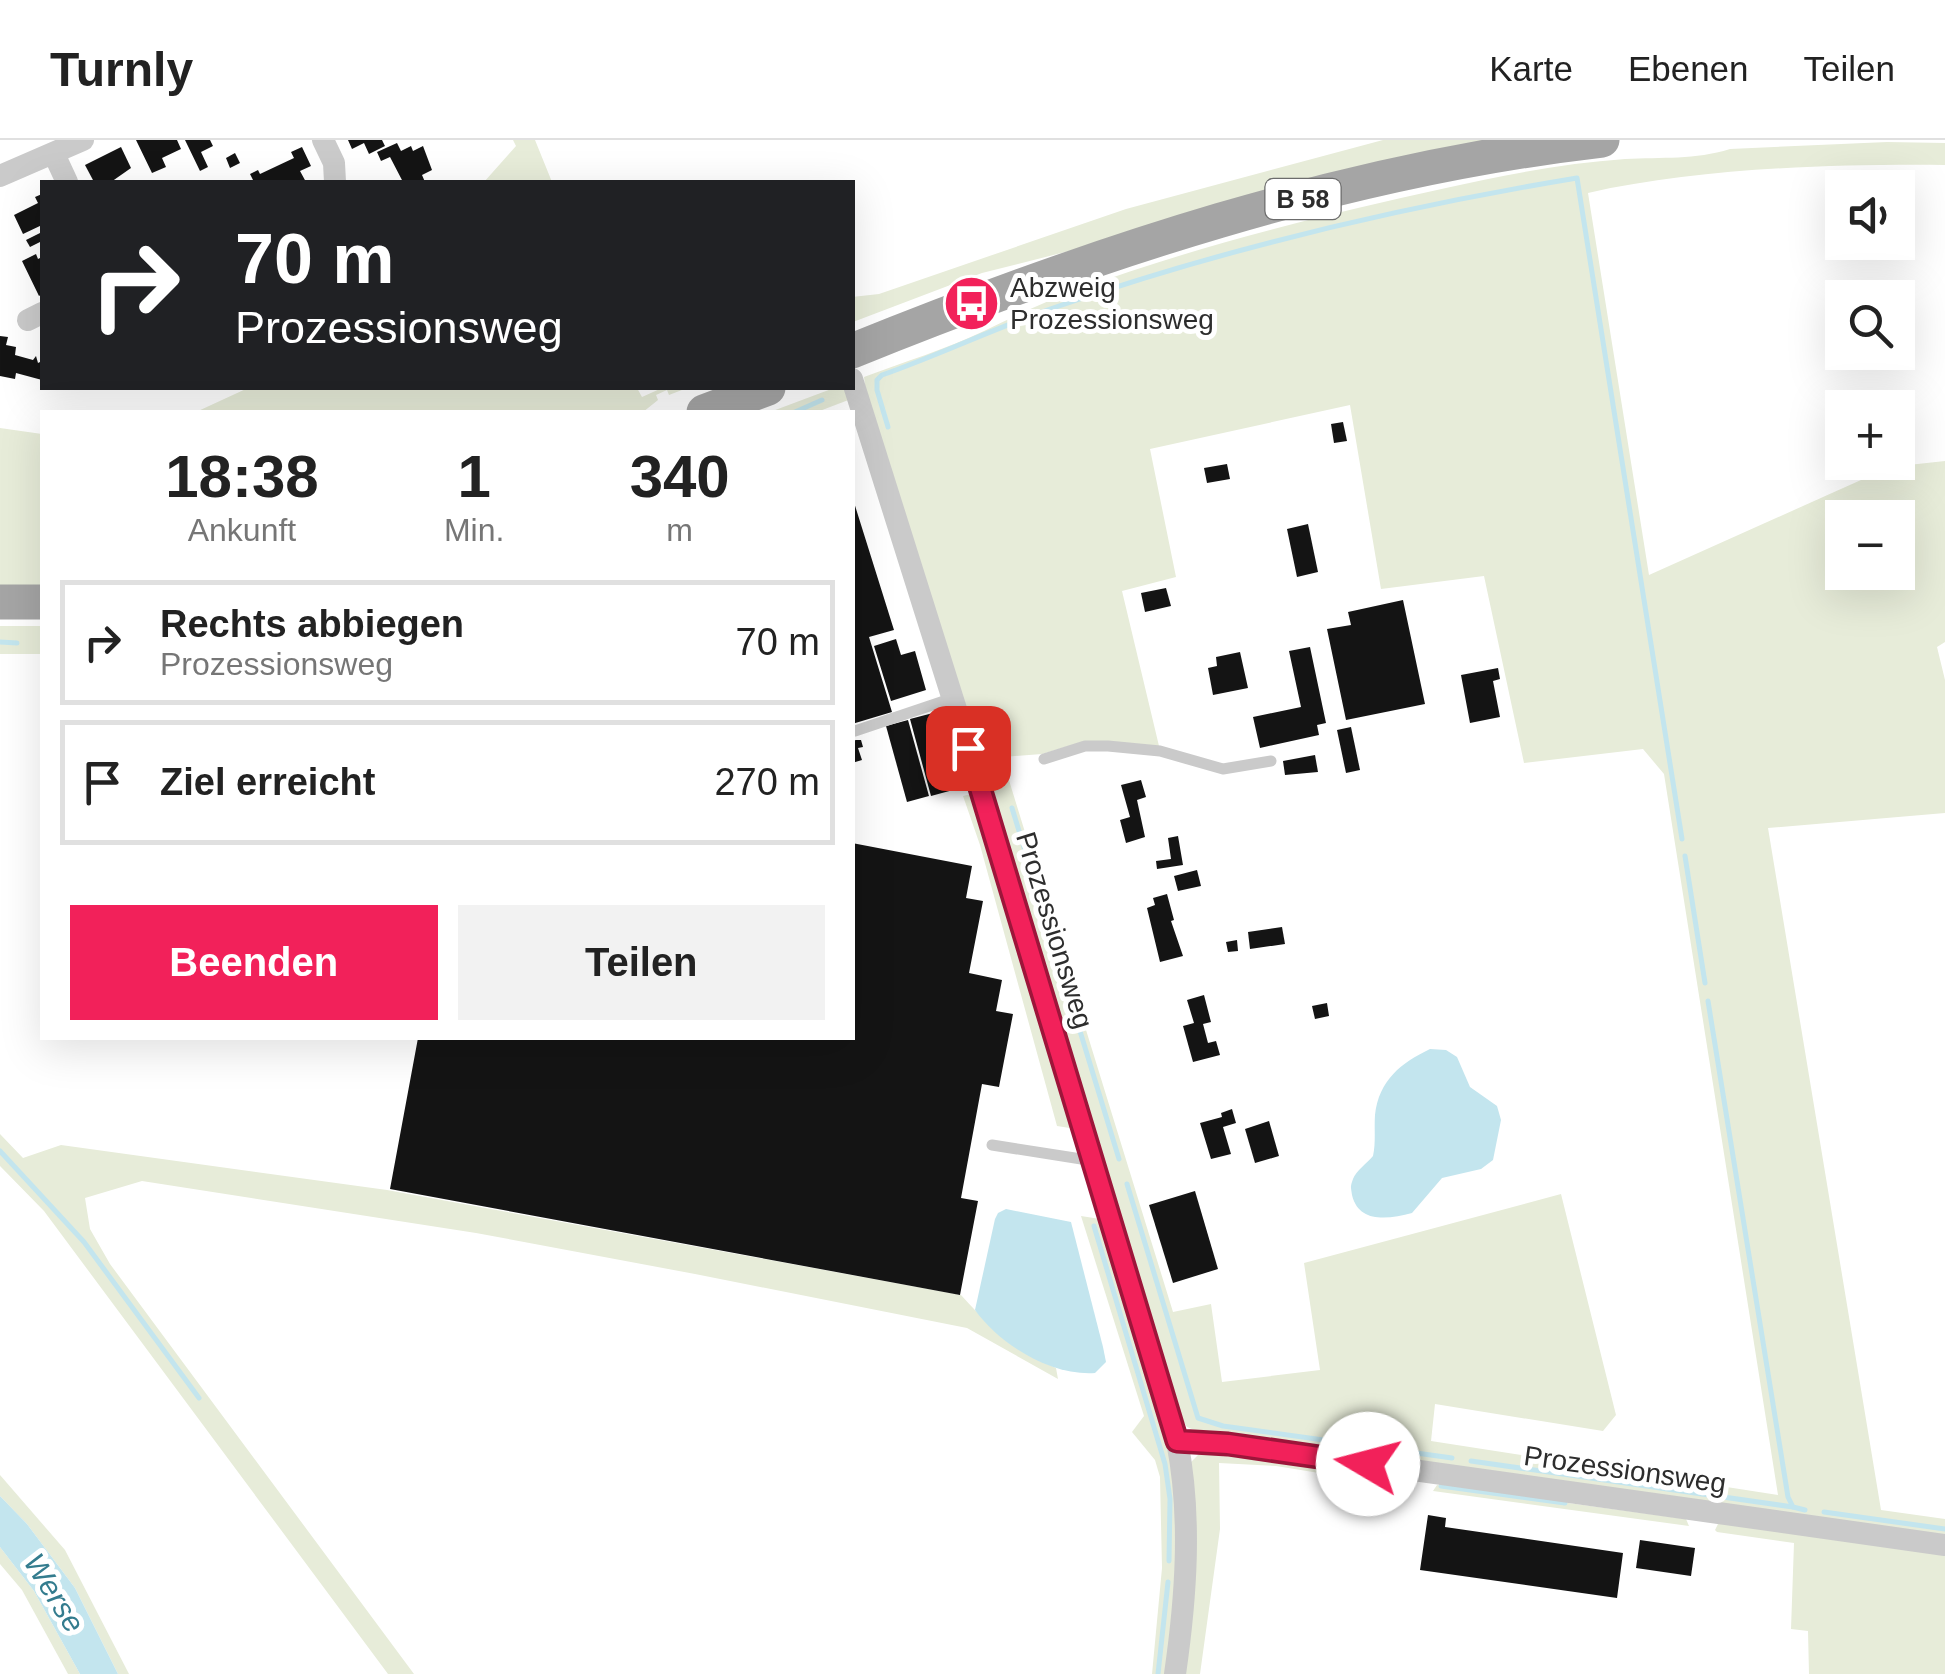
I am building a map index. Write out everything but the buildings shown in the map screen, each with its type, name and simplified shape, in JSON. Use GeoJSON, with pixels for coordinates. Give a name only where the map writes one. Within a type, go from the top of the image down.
{"type":"FeatureCollection","features":[{"type":"Feature","properties":{"kind":"main road","name":"B 58"},"geometry":{"type":"LineString","coordinates":[[855,351],[1070,267],[1216,222],[1446,166],[1602,140]]}},
{"type":"Feature","properties":{"kind":"main road"},"geometry":{"type":"LineString","coordinates":[[709,410],[763,390]]}},
{"type":"Feature","properties":{"kind":"main road"},"geometry":{"type":"LineString","coordinates":[[0,602],[40,602]]}},
{"type":"Feature","properties":{"kind":"street"},"geometry":{"type":"LineString","coordinates":[[0,176],[83,140]]}},
{"type":"Feature","properties":{"kind":"street"},"geometry":{"type":"LineString","coordinates":[[322,140],[334,164],[335,180]]}},
{"type":"Feature","properties":{"kind":"street"},"geometry":{"type":"LineString","coordinates":[[54,154],[66,180]]}},
{"type":"Feature","properties":{"kind":"street","name":"Prozessionsweg"},"geometry":{"type":"LineString","coordinates":[[854,390],[860,430],[953,698],[1177,1441],[1184,1475],[1186,1570],[1175,1674]]}},
{"type":"Feature","properties":{"kind":"street","name":"Prozessionsweg"},"geometry":{"type":"LineString","coordinates":[[1177,1441],[1228,1444],[1945,1545]]}},
{"type":"Feature","properties":{"kind":"lane"},"geometry":{"type":"LineString","coordinates":[[855,730],[953,698]]}},
{"type":"Feature","properties":{"kind":"lane"},"geometry":{"type":"LineString","coordinates":[[1044,759],[1084,746],[1108,746],[1160,750],[1222,769],[1271,761]]}},
{"type":"Feature","properties":{"kind":"lane"},"geometry":{"type":"LineString","coordinates":[[992,1145],[1094,1161]]}},
{"type":"Feature","properties":{"kind":"green space"},"geometry":{"type":"Polygon","coordinates":[[[513,140],[535,140],[551,180],[486,180],[516,146],[513,140]]]}},
{"type":"Feature","properties":{"kind":"green space"},"geometry":{"type":"Polygon","coordinates":[[[1383,140],[1509,140],[982,273],[855,321],[855,297],[879,294],[1126,209],[1383,140]]]}},
{"type":"Feature","properties":{"kind":"green space"},"geometry":{"type":"Polygon","coordinates":[[[1887,142],[1945,143],[1945,165],[1765,169],[1674,178],[1588,193],[1649,575],[1861,480],[1915,480],[1915,464],[1945,461],[1945,642],[1937,647],[1945,680],[1945,813],[1768,828],[1881,1510],[1945,1519],[1945,1540],[1207,1435],[1187,1427],[1177,1412],[983,774],[992,766],[1004,764],[1173,1312],[1211,1304],[1222,1382],[1320,1370],[1304,1263],[1561,1194],[1616,1415],[1603,1431],[1435,1404],[1431,1441],[1778,1495],[1664,774],[1643,749],[1524,763],[1484,576],[1381,589],[1350,405],[1150,449],[1176,577],[1122,591],[1159,746],[1085,741],[1042,754],[1003,757],[977,751],[866,393],[864,377],[955,344],[1062,295],[1211,246],[1352,209],[1513,174],[1603,161],[1730,149],[1887,142]]]}},
{"type":"Feature","properties":{"kind":"green space"},"geometry":{"type":"Polygon","coordinates":[[[244,390],[638,390],[642,397],[667,390],[656,395],[658,400],[646,410],[200,410],[244,390]]]}},
{"type":"Feature","properties":{"kind":"green space"},"geometry":{"type":"Polygon","coordinates":[[[829,390],[845,390],[851,399],[822,410],[775,410],[829,390]]]}},
{"type":"Feature","properties":{"kind":"green space"},"geometry":{"type":"Polygon","coordinates":[[[0,428],[40,434],[40,594],[0,594],[0,428]]]}},
{"type":"Feature","properties":{"kind":"green space"},"geometry":{"type":"Polygon","coordinates":[[[0,626],[40,626],[40,654],[0,654],[0,626]]]}},
{"type":"Feature","properties":{"kind":"green space"},"geometry":{"type":"Polygon","coordinates":[[[975,793],[1076,1129],[1057,1126],[963,796],[975,793]]]}},
{"type":"Feature","properties":{"kind":"green space"},"geometry":{"type":"Polygon","coordinates":[[[0,1134],[23,1158],[61,1145],[387,1190],[961,1295],[1005,1337],[1056,1368],[1058,1379],[967,1328],[476,1233],[142,1181],[85,1198],[90,1229],[110,1264],[414,1674],[388,1674],[44,1211],[0,1166],[0,1134]]]}},
{"type":"Feature","properties":{"kind":"green space"},"geometry":{"type":"Polygon","coordinates":[[[1081,1216],[1100,1219],[1175,1463],[1179,1567],[1169,1674],[1152,1674],[1162,1568],[1160,1477],[1155,1460],[1132,1432],[1144,1416],[1081,1216]]]}},
{"type":"Feature","properties":{"kind":"green space"},"geometry":{"type":"Polygon","coordinates":[[[1229,1449],[1387,1474],[1399,1486],[1276,1466],[1219,1463],[1220,1529],[1200,1674],[1182,1674],[1191,1462],[1201,1452],[1229,1449]]]}},
{"type":"Feature","properties":{"kind":"green space"},"geometry":{"type":"Polygon","coordinates":[[[0,1475],[65,1550],[129,1674],[118,1674],[75,1588],[27,1524],[0,1496],[0,1475]]]}},
{"type":"Feature","properties":{"kind":"green space"},"geometry":{"type":"Polygon","coordinates":[[[1437,1485],[1686,1519],[1689,1526],[1433,1491],[1437,1485]]]}},
{"type":"Feature","properties":{"kind":"green space"},"geometry":{"type":"Polygon","coordinates":[[[1719,1522],[1945,1550],[1945,1674],[1809,1674],[1808,1631],[1791,1629],[1794,1543],[1717,1532],[1719,1522]]]}},
{"type":"Feature","properties":{"kind":"green space"},"geometry":{"type":"Polygon","coordinates":[[[0,1547],[34,1591],[80,1674],[68,1674],[22,1590],[0,1564],[0,1547]]]}},
{"type":"Feature","properties":{"kind":"water"},"geometry":{"type":"Polygon","coordinates":[[[1430,1049],[1446,1050],[1457,1057],[1470,1087],[1497,1106],[1501,1120],[1493,1160],[1481,1169],[1442,1178],[1412,1213],[1385,1218],[1368,1215],[1356,1204],[1351,1185],[1373,1156],[1375,1115],[1381,1092],[1393,1074],[1430,1049]]]}},
{"type":"Feature","properties":{"kind":"water"},"geometry":{"type":"Polygon","coordinates":[[[1006,1209],[1071,1222],[1106,1362],[1095,1373],[1062,1369],[1028,1356],[998,1335],[975,1310],[995,1219],[1006,1209]]]}},
{"type":"Feature","properties":{"kind":"water","name":"Werse"},"geometry":{"type":"Polygon","coordinates":[[[0,1496],[27,1524],[75,1588],[118,1674],[80,1674],[34,1591],[0,1547],[0,1496]]]}},
{"type":"Feature","properties":{"kind":"waterway"},"geometry":{"type":"LineString","coordinates":[[888,427],[877,390],[877,380],[882,375],[1037,314],[1122,285],[1315,231],[1577,178],[1682,839]]}},
{"type":"Feature","properties":{"kind":"waterway"},"geometry":{"type":"LineString","coordinates":[[800,410],[822,400]]}},
{"type":"Feature","properties":{"kind":"waterway"},"geometry":{"type":"LineString","coordinates":[[0,642],[17,643]]}},
{"type":"Feature","properties":{"kind":"waterway"},"geometry":{"type":"LineString","coordinates":[[1012,808],[1119,1159]]}},
{"type":"Feature","properties":{"kind":"waterway"},"geometry":{"type":"LineString","coordinates":[[1685,856],[1705,983]]}},
{"type":"Feature","properties":{"kind":"waterway"},"geometry":{"type":"LineString","coordinates":[[1708,1001],[1788,1497],[1793,1507],[1805,1510]]}},
{"type":"Feature","properties":{"kind":"waterway"},"geometry":{"type":"LineString","coordinates":[[0,1151],[84,1242],[199,1398]]}},
{"type":"Feature","properties":{"kind":"waterway"},"geometry":{"type":"LineString","coordinates":[[1127,1184],[1198,1418],[1223,1426],[1452,1458]]}},
{"type":"Feature","properties":{"kind":"waterway"},"geometry":{"type":"LineString","coordinates":[[1094,1226],[1165,1464],[1170,1499],[1169,1561]]}},
{"type":"Feature","properties":{"kind":"waterway"},"geometry":{"type":"LineString","coordinates":[[1471,1461],[1793,1507]]}},
{"type":"Feature","properties":{"kind":"waterway"},"geometry":{"type":"LineString","coordinates":[[1441,1486],[1565,1503]]}},
{"type":"Feature","properties":{"kind":"waterway"},"geometry":{"type":"LineString","coordinates":[[1824,1512],[1945,1529]]}},
{"type":"Feature","properties":{"kind":"waterway"},"geometry":{"type":"LineString","coordinates":[[1158,1674],[1168,1582]]}},
{"type":"Feature","properties":{"kind":"place","name":"Abzweig Prozessionsweg"},"geometry":{"type":"Point","coordinates":[971,303]}},
{"type":"Feature","properties":{"kind":"route"},"geometry":{"type":"LineString","coordinates":[[968,748],[1177,1441],[1228,1444],[1368,1464]]}}]}
